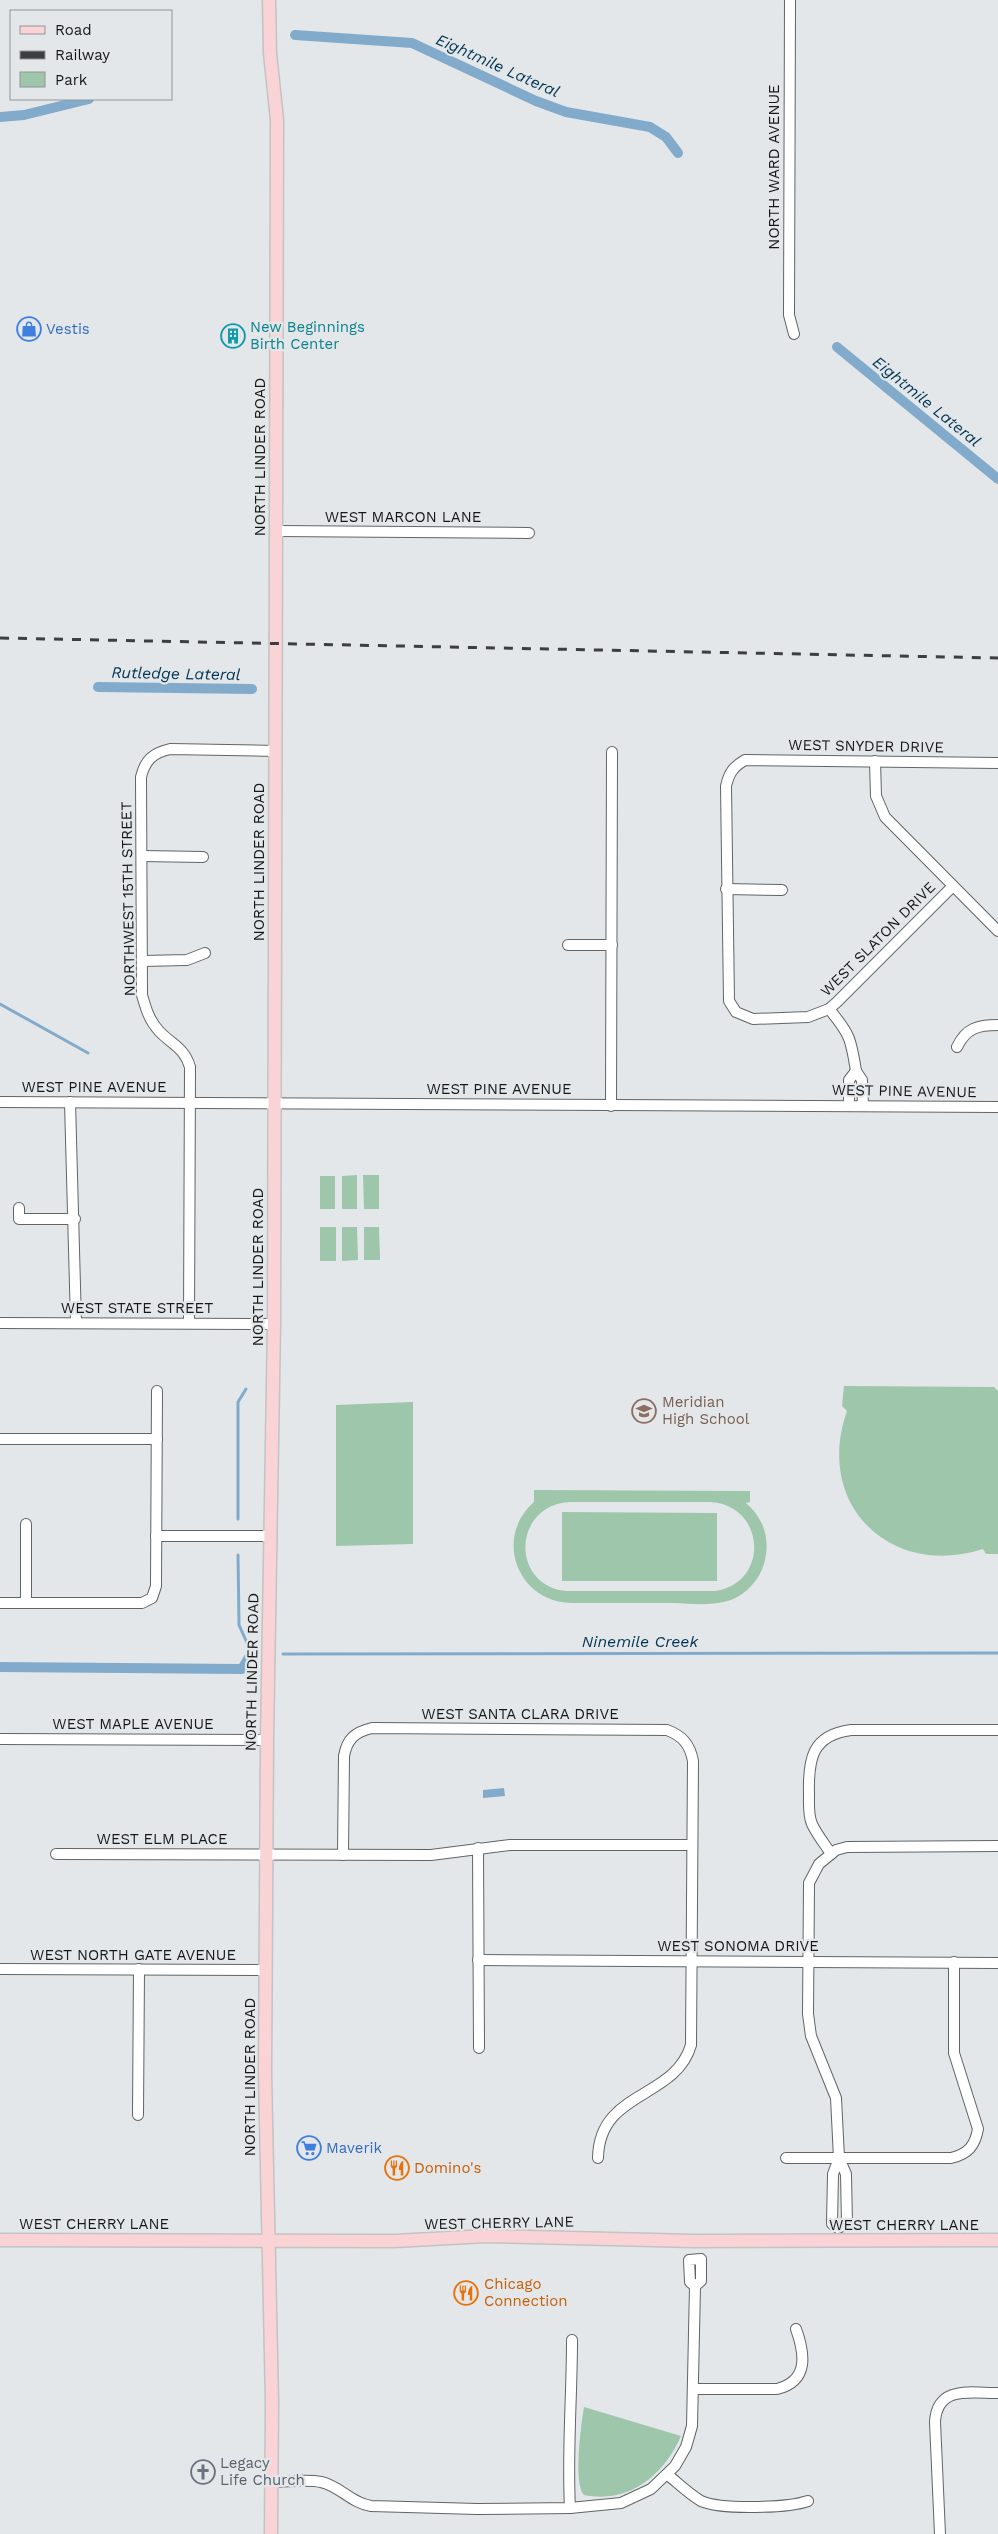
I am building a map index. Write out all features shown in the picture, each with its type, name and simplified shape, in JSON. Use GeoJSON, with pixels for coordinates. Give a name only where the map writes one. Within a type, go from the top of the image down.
{"type":"FeatureCollection","features":[{"type":"Feature","properties":{"kind":"main road","name":"NORTH LINDER ROAD"},"geometry":{"type":"LineString","coordinates":[[269,0],[270,52],[277,120],[274,1324],[267,1740],[266,1970],[271,2534]]}},
{"type":"Feature","properties":{"kind":"main road","name":"WEST CHERRY LANE"},"geometry":{"type":"LineString","coordinates":[[0,2240],[395,2242],[486,2236],[694,2241],[998,2240]]}},
{"type":"Feature","properties":{"kind":"street","name":"NORTH WARD AVENUE"},"geometry":{"type":"LineString","coordinates":[[790,0],[789,315],[794,334]]}},
{"type":"Feature","properties":{"kind":"street","name":"WEST MARCON LANE"},"geometry":{"type":"LineString","coordinates":[[277,531],[529,533]]}},
{"type":"Feature","properties":{"kind":"street","name":"NORTHWEST 15TH STREET"},"geometry":{"type":"LineString","coordinates":[[189,1323],[191,1052],[160,1032],[147,1015],[142,995],[142,777],[144,767],[150,758],[159,752],[170,749],[276,751]]}},
{"type":"Feature","properties":{"kind":"street"},"geometry":{"type":"LineString","coordinates":[[611,1106],[612,752]]}},
{"type":"Feature","properties":{"kind":"street","name":"WEST SNYDER DRIVE"},"geometry":{"type":"LineString","coordinates":[[726,889],[726,786],[728,775],[735,766],[745,760],[875,760],[998,763]]}},
{"type":"Feature","properties":{"kind":"street"},"geometry":{"type":"LineString","coordinates":[[875,760],[876,796],[885,817],[998,931]]}},
{"type":"Feature","properties":{"kind":"street"},"geometry":{"type":"LineString","coordinates":[[142,856],[203,857]]}},
{"type":"Feature","properties":{"kind":"street","name":"WEST SLATON DRIVE"},"geometry":{"type":"LineString","coordinates":[[726,889],[729,1001],[736,1012],[753,1019],[797,1019],[813,1016],[829,1009],[953,886]]}},
{"type":"Feature","properties":{"kind":"street"},"geometry":{"type":"LineString","coordinates":[[726,889],[782,890]]}},
{"type":"Feature","properties":{"kind":"street"},"geometry":{"type":"LineString","coordinates":[[568,945],[612,945]]}},
{"type":"Feature","properties":{"kind":"street"},"geometry":{"type":"LineString","coordinates":[[142,961],[188,960],[205,953]]}},
{"type":"Feature","properties":{"kind":"street"},"geometry":{"type":"LineString","coordinates":[[829,1009],[846,1029],[851,1039],[856,1071],[862,1080],[862,1106]]}},
{"type":"Feature","properties":{"kind":"street"},"geometry":{"type":"LineString","coordinates":[[957,1048],[962,1037],[970,1030],[980,1025],[998,1025]]}},
{"type":"Feature","properties":{"kind":"street"},"geometry":{"type":"LineString","coordinates":[[849,1106],[849,1080],[856,1071]]}},
{"type":"Feature","properties":{"kind":"street","name":"WEST PINE AVENUE"},"geometry":{"type":"LineString","coordinates":[[0,1102],[998,1107]]}},
{"type":"Feature","properties":{"kind":"street"},"geometry":{"type":"LineString","coordinates":[[70,1102],[70,1160],[75,1219],[76,1323]]}},
{"type":"Feature","properties":{"kind":"street"},"geometry":{"type":"LineString","coordinates":[[19,1208],[19,1219],[75,1219]]}},
{"type":"Feature","properties":{"kind":"street","name":"WEST STATE STREET"},"geometry":{"type":"LineString","coordinates":[[0,1323],[274,1324]]}},
{"type":"Feature","properties":{"kind":"street"},"geometry":{"type":"LineString","coordinates":[[0,1603],[142,1604],[152,1598],[156,1586],[157,1391]]}},
{"type":"Feature","properties":{"kind":"street"},"geometry":{"type":"LineString","coordinates":[[0,1439],[157,1439]]}},
{"type":"Feature","properties":{"kind":"street"},"geometry":{"type":"LineString","coordinates":[[26,1524],[26,1604]]}},
{"type":"Feature","properties":{"kind":"street"},"geometry":{"type":"LineString","coordinates":[[156,1536],[270,1536]]}},
{"type":"Feature","properties":{"kind":"street","name":"WEST SANTA CLARA DRIVE"},"geometry":{"type":"LineString","coordinates":[[344,1855],[344,1756],[346,1745],[352,1736],[361,1730],[372,1728],[667,1730],[677,1734],[685,1741],[691,1751],[692,1845]]}},
{"type":"Feature","properties":{"kind":"street"},"geometry":{"type":"LineString","coordinates":[[831,1854],[812,1824],[809,1813],[810,1761],[821,1742],[839,1731],[851,1730],[998,1730]]}},
{"type":"Feature","properties":{"kind":"street","name":"WEST MAPLE AVENUE"},"geometry":{"type":"LineString","coordinates":[[0,1739],[267,1740]]}},
{"type":"Feature","properties":{"kind":"street","name":"WEST ELM PLACE"},"geometry":{"type":"LineString","coordinates":[[56,1854],[431,1855],[510,1845],[692,1845]]}},
{"type":"Feature","properties":{"kind":"street"},"geometry":{"type":"LineString","coordinates":[[598,2158],[600,2136],[605,2126],[635,2097],[676,2073],[688,2056],[691,2045],[692,1845]]}},
{"type":"Feature","properties":{"kind":"street"},"geometry":{"type":"LineString","coordinates":[[838,2228],[847,2224],[846,2174],[839,2158],[836,2098],[809,2025],[810,1884],[819,1864],[831,1854],[846,1847],[998,1846]]}},
{"type":"Feature","properties":{"kind":"street"},"geometry":{"type":"LineString","coordinates":[[478,1848],[479,2048]]}},
{"type":"Feature","properties":{"kind":"street","name":"WEST SONOMA DRIVE"},"geometry":{"type":"LineString","coordinates":[[478,1960],[998,1963]]}},
{"type":"Feature","properties":{"kind":"street"},"geometry":{"type":"LineString","coordinates":[[786,2158],[951,2158],[962,2155],[970,2149],[976,2140],[978,2129],[954,2052],[954,1962]]}},
{"type":"Feature","properties":{"kind":"street","name":"WEST NORTH GATE AVENUE"},"geometry":{"type":"LineString","coordinates":[[0,1969],[266,1970]]}},
{"type":"Feature","properties":{"kind":"street"},"geometry":{"type":"LineString","coordinates":[[138,1969],[138,2115]]}},
{"type":"Feature","properties":{"kind":"street"},"geometry":{"type":"LineString","coordinates":[[838,2228],[832,2224],[833,2174],[839,2158]]}},
{"type":"Feature","properties":{"kind":"street"},"geometry":{"type":"LineString","coordinates":[[838,2228],[838,2241]]}},
{"type":"Feature","properties":{"kind":"street"},"geometry":{"type":"LineString","coordinates":[[272,2482],[320,2482],[334,2488],[358,2504],[371,2506],[477,2509],[570,2508],[610,2505],[631,2500],[651,2489],[668,2475],[681,2457],[690,2437],[694,2415],[695,2286],[701,2281],[701,2259],[694,2258],[694,2241]]}},
{"type":"Feature","properties":{"kind":"street"},"geometry":{"type":"LineString","coordinates":[[694,2389],[777,2389],[787,2386],[796,2379],[802,2370],[802,2347],[796,2329]]}},
{"type":"Feature","properties":{"kind":"street"},"geometry":{"type":"LineString","coordinates":[[570,2508],[568,2461],[569,2422],[572,2402],[572,2340]]}},
{"type":"Feature","properties":{"kind":"street"},"geometry":{"type":"LineString","coordinates":[[940,2534],[935,2414],[942,2401],[962,2392],[998,2393]]}},
{"type":"Feature","properties":{"kind":"street"},"geometry":{"type":"LineString","coordinates":[[668,2475],[693,2496],[713,2504],[794,2506],[808,2501]]}},
{"type":"Feature","properties":{"kind":"green space"},"geometry":{"type":"Polygon","coordinates":[[[357,1175],[357,1209],[342,1209],[342,1176],[357,1175]]]}},
{"type":"Feature","properties":{"kind":"green space"},"geometry":{"type":"Polygon","coordinates":[[[363,1175],[379,1175],[379,1209],[364,1209],[363,1175]]]}},
{"type":"Feature","properties":{"kind":"green space"},"geometry":{"type":"Polygon","coordinates":[[[320,1176],[335,1176],[335,1209],[320,1209],[320,1176]]]}},
{"type":"Feature","properties":{"kind":"green space"},"geometry":{"type":"Polygon","coordinates":[[[320,1227],[336,1227],[336,1261],[320,1261],[320,1227]]]}},
{"type":"Feature","properties":{"kind":"green space"},"geometry":{"type":"Polygon","coordinates":[[[342,1227],[357,1227],[358,1260],[342,1261],[342,1227]]]}},
{"type":"Feature","properties":{"kind":"green space"},"geometry":{"type":"Polygon","coordinates":[[[364,1227],[379,1227],[380,1260],[364,1260],[364,1227]]]}},
{"type":"Feature","properties":{"kind":"green space"},"geometry":{"type":"Polygon","coordinates":[[[844,1386],[994,1387],[998,1391],[998,1554],[986,1554],[983,1549],[949,1555],[918,1553],[890,1543],[868,1526],[851,1503],[841,1476],[840,1445],[847,1411],[842,1406],[844,1386]]]}},
{"type":"Feature","properties":{"kind":"green space"},"geometry":{"type":"Polygon","coordinates":[[[413,1402],[413,1544],[336,1546],[336,1405],[413,1402]]]}},
{"type":"Feature","properties":{"kind":"green space"},"geometry":{"type":"Polygon","coordinates":[[[534,1490],[750,1491],[750,1502],[746,1503],[756,1514],[763,1526],[767,1547],[765,1561],[755,1582],[750,1587],[738,1597],[724,1602],[702,1604],[571,1603],[553,1600],[537,1592],[525,1580],[517,1566],[514,1550],[515,1533],[522,1517],[534,1502],[534,1490]],[[570,1502],[551,1506],[537,1516],[529,1530],[525,1546],[528,1561],[535,1575],[548,1586],[567,1591],[715,1591],[733,1585],[745,1574],[752,1560],[754,1545],[751,1529],[742,1516],[729,1506],[710,1502],[570,1502]]]}},
{"type":"Feature","properties":{"kind":"green space"},"geometry":{"type":"Polygon","coordinates":[[[562,1512],[717,1513],[717,1581],[562,1581],[562,1512]]]}},
{"type":"Feature","properties":{"kind":"green space"},"geometry":{"type":"Polygon","coordinates":[[[584,2407],[681,2436],[665,2463],[643,2484],[630,2491],[616,2495],[600,2497],[584,2495],[581,2489],[578,2467],[584,2407]]]}},
{"type":"Feature","properties":{"kind":"water"},"geometry":{"type":"Polygon","coordinates":[[[504,1788],[505,1796],[483,1798],[483,1790],[504,1788]]]}},
{"type":"Feature","properties":{"kind":"waterway","name":"Eightmile Lateral"},"geometry":{"type":"LineString","coordinates":[[295,35],[412,43],[536,101],[566,112],[650,127],[666,137],[678,153]]}},
{"type":"Feature","properties":{"kind":"waterway","name":"Eightmile Lateral"},"geometry":{"type":"LineString","coordinates":[[0,117],[24,115],[85,100]]}},
{"type":"Feature","properties":{"kind":"waterway","name":"Eightmile Lateral"},"geometry":{"type":"LineString","coordinates":[[837,347],[998,479]]}},
{"type":"Feature","properties":{"kind":"waterway","name":"Rutledge Lateral"},"geometry":{"type":"LineString","coordinates":[[98,687],[252,689]]}},
{"type":"Feature","properties":{"kind":"waterway","name":"Ninemile Creek"},"geometry":{"type":"LineString","coordinates":[[0,1004],[88,1053]]}},
{"type":"Feature","properties":{"kind":"waterway","name":"Ninemile Creek"},"geometry":{"type":"LineString","coordinates":[[238,1519],[238,1402],[246,1389]]}},
{"type":"Feature","properties":{"kind":"waterway","name":"Ninemile Creek"},"geometry":{"type":"LineString","coordinates":[[238,1555],[239,1625],[252,1654]]}},
{"type":"Feature","properties":{"kind":"waterway","name":"Ninemile Creek"},"geometry":{"type":"LineString","coordinates":[[283,1654],[998,1653]]}},
{"type":"Feature","properties":{"kind":"waterway"},"geometry":{"type":"LineString","coordinates":[[0,1667],[242,1669],[251,1654]]}},
{"type":"Feature","properties":{"kind":"railway"},"geometry":{"type":"LineString","coordinates":[[0,638],[998,658]]}},
{"type":"Feature","properties":{"kind":"place","name":"Vestis"},"geometry":{"type":"Point","coordinates":[29,329]}},
{"type":"Feature","properties":{"kind":"place","name":"New Beginnings Birth Center"},"geometry":{"type":"Point","coordinates":[233,336]}},
{"type":"Feature","properties":{"kind":"place","name":"Meridian High School"},"geometry":{"type":"Point","coordinates":[644,1411]}},
{"type":"Feature","properties":{"kind":"place","name":"Maverik"},"geometry":{"type":"Point","coordinates":[309,2148]}},
{"type":"Feature","properties":{"kind":"place","name":"Domino's"},"geometry":{"type":"Point","coordinates":[397,2168]}},
{"type":"Feature","properties":{"kind":"place","name":"Chicago Connection"},"geometry":{"type":"Point","coordinates":[466,2293]}},
{"type":"Feature","properties":{"kind":"place","name":"Legacy Life Church"},"geometry":{"type":"Point","coordinates":[203,2472]}}]}
